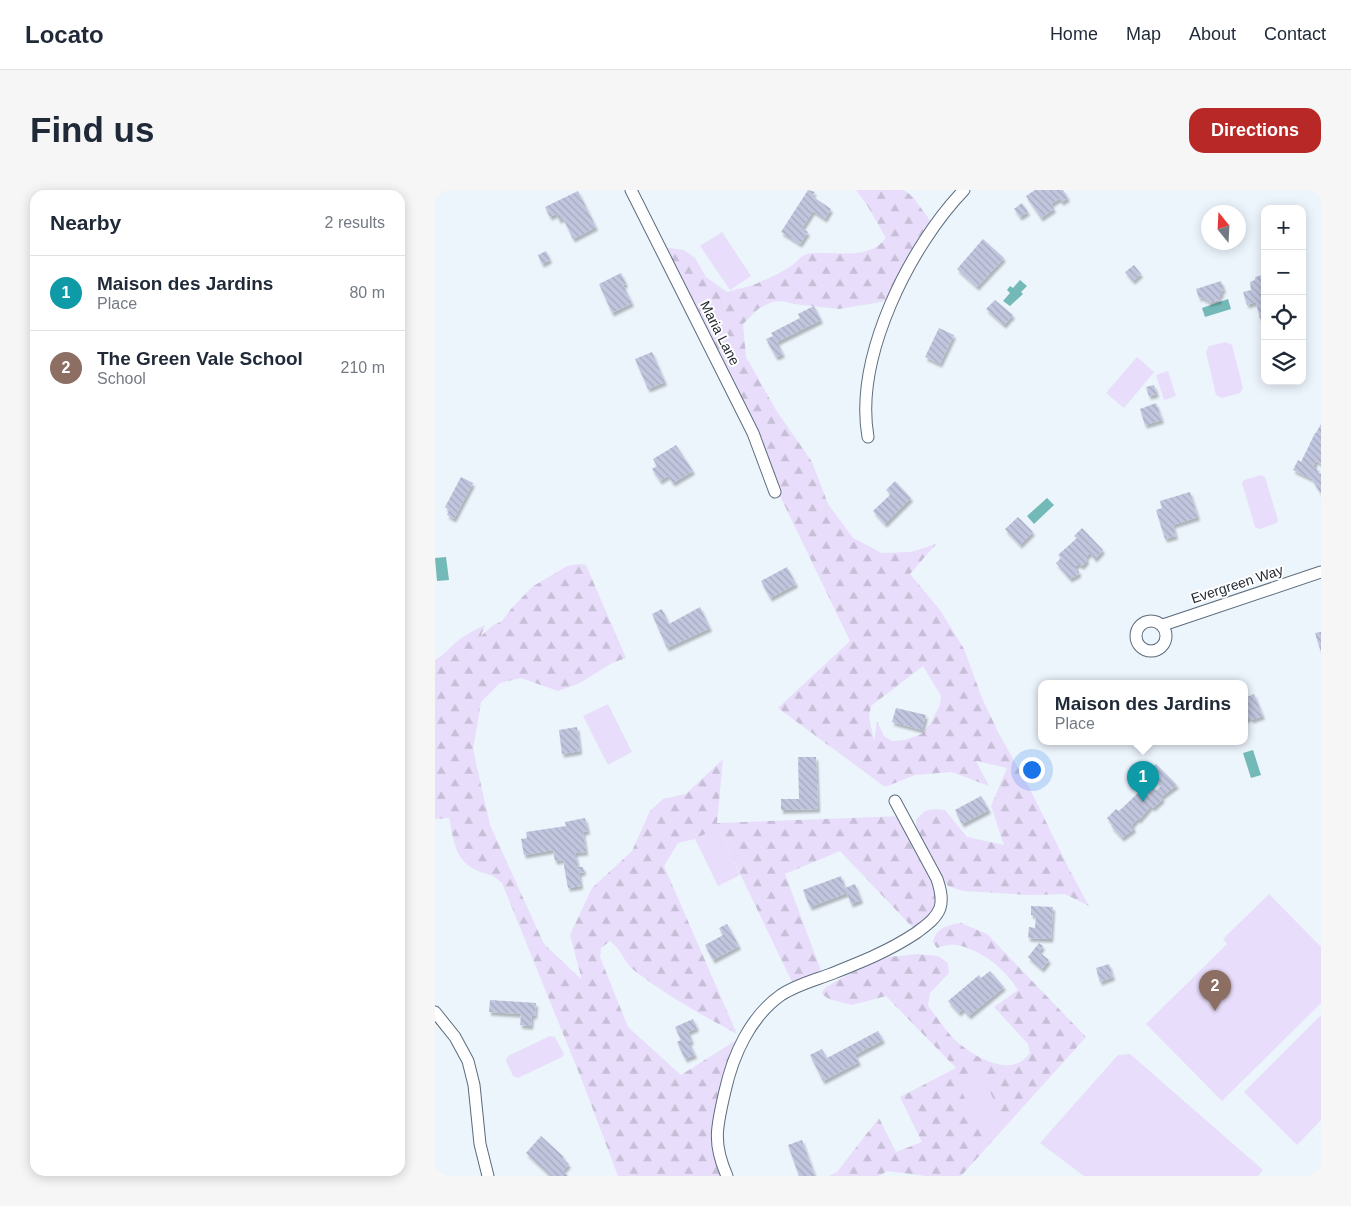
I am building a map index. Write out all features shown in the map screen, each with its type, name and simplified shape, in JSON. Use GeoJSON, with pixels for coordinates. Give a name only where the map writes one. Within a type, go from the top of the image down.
{"type":"FeatureCollection","features":[{"type":"Feature","properties":{"kind":"street","name":"Maria Lane"},"geometry":{"type":"LineString","coordinates":[[631,190],[753,433],[775,492]]}},
{"type":"Feature","properties":{"kind":"street"},"geometry":{"type":"LineString","coordinates":[[868,437],[865,407],[871,370],[879,336],[894,296],[928,233],[947,207],[964,190]]}},
{"type":"Feature","properties":{"kind":"street","name":"Evergreen Way"},"geometry":{"type":"LineString","coordinates":[[1163,626],[1321,572]]}},
{"type":"Feature","properties":{"kind":"street"},"geometry":{"type":"LineString","coordinates":[[727,1176],[719,1159],[716,1140],[718,1122],[735,1054],[746,1034],[764,1010],[783,994],[869,959],[899,944],[928,924],[937,914],[941,890],[937,878],[895,801]]}},
{"type":"Feature","properties":{"kind":"street"},"geometry":{"type":"LineString","coordinates":[[435,1012],[455,1037],[468,1061],[474,1085],[480,1144],[488,1176]]}},
{"type":"Feature","properties":{"kind":"green space"},"geometry":{"type":"Polygon","coordinates":[[[856,190],[904,190],[913,197],[934,226],[894,296],[881,302],[839,309],[782,301],[772,302],[758,309],[743,324],[746,357],[776,410],[812,462],[828,504],[853,538],[882,553],[911,552],[936,544],[910,574],[940,610],[964,649],[982,698],[999,734],[1030,789],[1089,906],[1065,894],[1030,895],[963,891],[948,886],[941,877],[917,835],[916,820],[929,810],[945,810],[967,837],[1004,845],[991,806],[1007,768],[976,761],[989,786],[952,772],[915,775],[885,787],[778,708],[850,641],[661,249],[684,250],[695,258],[706,277],[727,292],[772,277],[806,255],[814,253],[843,254],[862,252],[879,245],[886,238],[856,190]],[[923,666],[871,706],[869,717],[874,741],[877,721],[884,736],[892,741],[905,740],[922,734],[930,724],[940,705],[941,696],[923,666]]]}},
{"type":"Feature","properties":{"kind":"green space"},"geometry":{"type":"Polygon","coordinates":[[[722,232],[751,276],[730,290],[700,246],[722,232]]]}},
{"type":"Feature","properties":{"kind":"green space"},"geometry":{"type":"Polygon","coordinates":[[[1226,342],[1232,345],[1243,388],[1240,393],[1222,398],[1216,395],[1206,352],[1209,346],[1226,342]]]}},
{"type":"Feature","properties":{"kind":"green space"},"geometry":{"type":"Polygon","coordinates":[[[1137,357],[1154,372],[1124,408],[1106,393],[1137,357]]]}},
{"type":"Feature","properties":{"kind":"green space"},"geometry":{"type":"Polygon","coordinates":[[[1168,371],[1176,396],[1164,400],[1156,375],[1168,371]]]}},
{"type":"Feature","properties":{"kind":"green space"},"geometry":{"type":"Polygon","coordinates":[[[1261,475],[1265,477],[1278,520],[1277,523],[1260,529],[1255,527],[1242,483],[1244,480],[1261,475]]]}},
{"type":"Feature","properties":{"kind":"green space"},"geometry":{"type":"Polygon","coordinates":[[[586,565],[626,658],[612,663],[580,683],[558,691],[521,678],[500,683],[481,702],[473,749],[490,825],[544,944],[582,980],[570,935],[592,888],[632,851],[650,811],[663,799],[686,794],[723,759],[717,823],[904,816],[941,899],[917,932],[840,851],[785,874],[823,976],[795,988],[718,828],[695,839],[678,843],[664,866],[737,1034],[685,1005],[647,980],[631,968],[610,941],[601,948],[600,957],[628,1027],[681,1075],[746,1034],[718,1122],[727,1176],[618,1176],[583,1083],[502,883],[493,876],[470,867],[456,849],[449,818],[435,819],[435,660],[469,633],[485,625],[481,636],[492,626],[502,621],[532,587],[567,566],[586,565]]]}},
{"type":"Feature","properties":{"kind":"green space"},"geometry":{"type":"Polygon","coordinates":[[[608,704],[632,752],[608,765],[583,716],[608,704]]]}},
{"type":"Feature","properties":{"kind":"green space"},"geometry":{"type":"Polygon","coordinates":[[[718,828],[740,875],[718,886],[695,839],[718,828]]]}},
{"type":"Feature","properties":{"kind":"green space"},"geometry":{"type":"Polygon","coordinates":[[[1269,894],[1321,947],[1321,1003],[1222,1101],[1146,1024],[1227,944],[1223,939],[1269,894]]]}},
{"type":"Feature","properties":{"kind":"green space"},"geometry":{"type":"Polygon","coordinates":[[[961,923],[987,934],[1086,1037],[961,1176],[926,1176],[887,1171],[879,1176],[829,1176],[837,1172],[879,1118],[896,1152],[922,1142],[900,1097],[956,1068],[886,996],[852,1005],[829,999],[823,995],[822,992],[826,987],[864,966],[889,957],[917,954],[938,956],[948,963],[949,973],[930,993],[928,1006],[955,1040],[972,1053],[992,1063],[1003,1065],[1013,1065],[1022,1061],[1030,1053],[1028,1044],[994,1007],[1018,990],[1007,975],[975,951],[954,945],[937,948],[933,942],[939,930],[961,923]]]}},
{"type":"Feature","properties":{"kind":"green space"},"geometry":{"type":"Polygon","coordinates":[[[1321,1015],[1321,1120],[1297,1145],[1244,1092],[1321,1015]]]}},
{"type":"Feature","properties":{"kind":"green space"},"geometry":{"type":"Polygon","coordinates":[[[550,1036],[555,1037],[564,1054],[562,1057],[518,1078],[513,1076],[506,1061],[508,1056],[550,1036]]]}},
{"type":"Feature","properties":{"kind":"green space"},"geometry":{"type":"Polygon","coordinates":[[[1130,1054],[1263,1170],[1258,1176],[1084,1176],[1040,1143],[1118,1055],[1130,1054]]]}},
{"type":"Feature","properties":{"kind":"green space"},"geometry":{"type":"Polygon","coordinates":[[[982,1075],[1005,1123],[982,1134],[959,1086],[982,1075]]]}},
{"type":"Feature","properties":{"kind":"shaded area"},"geometry":{"type":"Polygon","coordinates":[[[1020,280],[1027,286],[1021,292],[1023,294],[1010,306],[1003,301],[1010,293],[1007,290],[1010,286],[1013,288],[1020,280]]]}},
{"type":"Feature","properties":{"kind":"shaded area"},"geometry":{"type":"Polygon","coordinates":[[[1228,299],[1231,309],[1205,317],[1202,308],[1228,299]]]}},
{"type":"Feature","properties":{"kind":"shaded area"},"geometry":{"type":"Polygon","coordinates":[[[1047,498],[1054,505],[1034,524],[1027,516],[1047,498]]]}},
{"type":"Feature","properties":{"kind":"shaded area"},"geometry":{"type":"Polygon","coordinates":[[[446,557],[449,580],[437,581],[435,558],[446,557]]]}},
{"type":"Feature","properties":{"kind":"shaded area"},"geometry":{"type":"Polygon","coordinates":[[[1253,750],[1261,775],[1251,778],[1243,753],[1253,750]]]}},
{"type":"Feature","properties":{"kind":"building"},"geometry":{"type":"Polygon","coordinates":[[[808,190],[815,192],[812,196],[831,209],[825,219],[813,211],[802,228],[808,232],[800,244],[781,232],[808,190]]]}},
{"type":"Feature","properties":{"kind":"building"},"geometry":{"type":"Polygon","coordinates":[[[1035,190],[1063,190],[1068,198],[1062,202],[1059,199],[1051,204],[1054,209],[1041,218],[1026,196],[1035,190]]]}},
{"type":"Feature","properties":{"kind":"building"},"geometry":{"type":"Polygon","coordinates":[[[578,191],[596,227],[573,239],[563,218],[559,220],[556,214],[550,217],[545,207],[578,191]]]}},
{"type":"Feature","properties":{"kind":"building"},"geometry":{"type":"Polygon","coordinates":[[[1022,203],[1028,212],[1020,217],[1014,209],[1022,203]]]}},
{"type":"Feature","properties":{"kind":"building"},"geometry":{"type":"Polygon","coordinates":[[[983,239],[1004,258],[977,287],[957,269],[983,239]]]}},
{"type":"Feature","properties":{"kind":"building"},"geometry":{"type":"Polygon","coordinates":[[[546,251],[550,260],[542,264],[538,255],[546,251]]]}},
{"type":"Feature","properties":{"kind":"building"},"geometry":{"type":"Polygon","coordinates":[[[1134,265],[1141,274],[1133,281],[1125,272],[1134,265]]]}},
{"type":"Feature","properties":{"kind":"building"},"geometry":{"type":"Polygon","coordinates":[[[621,273],[626,284],[623,285],[632,303],[612,313],[599,284],[621,273]]]}},
{"type":"Feature","properties":{"kind":"building"},"geometry":{"type":"Polygon","coordinates":[[[1261,275],[1260,319],[1256,302],[1247,305],[1243,292],[1251,290],[1250,282],[1261,275]]]}},
{"type":"Feature","properties":{"kind":"building"},"geometry":{"type":"Polygon","coordinates":[[[1221,281],[1224,290],[1221,291],[1222,295],[1219,295],[1220,300],[1208,303],[1207,299],[1199,298],[1196,289],[1221,281]]]}},
{"type":"Feature","properties":{"kind":"building"},"geometry":{"type":"Polygon","coordinates":[[[995,300],[1013,315],[1004,325],[986,309],[995,300]]]}},
{"type":"Feature","properties":{"kind":"building"},"geometry":{"type":"Polygon","coordinates":[[[814,306],[821,320],[777,342],[783,354],[776,357],[766,339],[773,336],[771,333],[800,318],[798,314],[814,306]]]}},
{"type":"Feature","properties":{"kind":"building"},"geometry":{"type":"Polygon","coordinates":[[[939,328],[954,335],[940,364],[925,357],[939,328]]]}},
{"type":"Feature","properties":{"kind":"building"},"geometry":{"type":"Polygon","coordinates":[[[652,352],[665,382],[648,389],[635,359],[652,352]]]}},
{"type":"Feature","properties":{"kind":"building"},"geometry":{"type":"Polygon","coordinates":[[[1154,385],[1157,394],[1149,396],[1146,387],[1154,385]]]}},
{"type":"Feature","properties":{"kind":"building"},"geometry":{"type":"Polygon","coordinates":[[[1156,403],[1162,420],[1145,425],[1140,409],[1156,403]]]}},
{"type":"Feature","properties":{"kind":"building"},"geometry":{"type":"Polygon","coordinates":[[[1321,424],[1321,464],[1316,461],[1313,467],[1317,467],[1317,472],[1321,473],[1321,494],[1312,479],[1293,470],[1298,460],[1301,462],[1321,424]]]}},
{"type":"Feature","properties":{"kind":"building"},"geometry":{"type":"Polygon","coordinates":[[[676,445],[693,471],[673,483],[668,476],[660,481],[652,469],[657,466],[653,459],[676,445]]]}},
{"type":"Feature","properties":{"kind":"building"},"geometry":{"type":"Polygon","coordinates":[[[461,477],[473,483],[454,519],[447,515],[449,510],[445,507],[461,477]]]}},
{"type":"Feature","properties":{"kind":"building"},"geometry":{"type":"Polygon","coordinates":[[[895,481],[911,498],[885,524],[873,511],[891,494],[886,490],[895,481]]]}},
{"type":"Feature","properties":{"kind":"building"},"geometry":{"type":"Polygon","coordinates":[[[1190,492],[1198,517],[1173,525],[1176,536],[1165,539],[1156,510],[1162,508],[1160,501],[1190,492]]]}},
{"type":"Feature","properties":{"kind":"building"},"geometry":{"type":"Polygon","coordinates":[[[1018,517],[1033,532],[1020,545],[1005,529],[1018,517]]]}},
{"type":"Feature","properties":{"kind":"building"},"geometry":{"type":"Polygon","coordinates":[[[1082,528],[1103,550],[1095,559],[1090,553],[1086,557],[1087,561],[1082,566],[1078,564],[1074,568],[1079,571],[1079,574],[1070,579],[1056,563],[1061,558],[1058,555],[1077,538],[1074,536],[1082,528]]]}},
{"type":"Feature","properties":{"kind":"building"},"geometry":{"type":"Polygon","coordinates":[[[787,567],[796,584],[770,598],[761,581],[787,567]]]}},
{"type":"Feature","properties":{"kind":"building"},"geometry":{"type":"Polygon","coordinates":[[[700,607],[710,628],[667,648],[652,614],[662,609],[669,624],[700,607]]]}},
{"type":"Feature","properties":{"kind":"building"},"geometry":{"type":"Polygon","coordinates":[[[1321,632],[1321,652],[1315,633],[1321,632]]]}},
{"type":"Feature","properties":{"kind":"building"},"geometry":{"type":"Polygon","coordinates":[[[1254,694],[1263,716],[1251,720],[1250,717],[1248,718],[1248,696],[1254,694]]]}},
{"type":"Feature","properties":{"kind":"building"},"geometry":{"type":"Polygon","coordinates":[[[896,708],[926,715],[922,730],[892,722],[896,708]]]}},
{"type":"Feature","properties":{"kind":"building"},"geometry":{"type":"Polygon","coordinates":[[[577,727],[580,751],[562,754],[559,730],[577,727]]]}},
{"type":"Feature","properties":{"kind":"building"},"geometry":{"type":"Polygon","coordinates":[[[798,757],[816,757],[818,809],[781,810],[781,799],[799,799],[798,757]]]}},
{"type":"Feature","properties":{"kind":"building"},"geometry":{"type":"Polygon","coordinates":[[[1156,764],[1177,785],[1161,797],[1163,799],[1153,808],[1151,806],[1139,820],[1137,819],[1132,825],[1134,829],[1122,838],[1111,826],[1113,824],[1107,818],[1116,809],[1119,811],[1139,792],[1136,790],[1146,781],[1156,791],[1161,786],[1148,771],[1156,764]]]}},
{"type":"Feature","properties":{"kind":"building"},"geometry":{"type":"Polygon","coordinates":[[[981,796],[989,810],[962,824],[955,810],[981,796]]]}},
{"type":"Feature","properties":{"kind":"building"},"geometry":{"type":"Polygon","coordinates":[[[585,818],[588,831],[583,832],[586,852],[575,853],[578,867],[583,867],[584,872],[579,873],[581,886],[568,888],[563,860],[555,861],[553,850],[524,855],[521,839],[527,838],[526,832],[566,826],[565,822],[585,818]]]}},
{"type":"Feature","properties":{"kind":"building"},"geometry":{"type":"Polygon","coordinates":[[[841,876],[845,888],[855,884],[861,900],[851,904],[847,893],[810,907],[803,890],[841,876]]]}},
{"type":"Feature","properties":{"kind":"building"},"geometry":{"type":"Polygon","coordinates":[[[1031,906],[1053,907],[1051,939],[1028,938],[1029,927],[1035,928],[1036,915],[1031,915],[1031,906]]]}},
{"type":"Feature","properties":{"kind":"building"},"geometry":{"type":"Polygon","coordinates":[[[727,924],[739,946],[713,960],[705,945],[723,935],[719,928],[727,924]]]}},
{"type":"Feature","properties":{"kind":"building"},"geometry":{"type":"Polygon","coordinates":[[[1039,943],[1043,946],[1039,952],[1049,960],[1042,969],[1028,957],[1039,943]]]}},
{"type":"Feature","properties":{"kind":"building"},"geometry":{"type":"Polygon","coordinates":[[[1109,964],[1113,977],[1100,982],[1096,968],[1109,964]]]}},
{"type":"Feature","properties":{"kind":"building"},"geometry":{"type":"Polygon","coordinates":[[[990,971],[1004,987],[969,1016],[963,1009],[959,1013],[948,1001],[979,975],[981,978],[990,971]]]}},
{"type":"Feature","properties":{"kind":"building"},"geometry":{"type":"Polygon","coordinates":[[[490,1000],[536,1003],[535,1016],[532,1015],[531,1026],[520,1025],[521,1014],[489,1012],[490,1000]]]}},
{"type":"Feature","properties":{"kind":"building"},"geometry":{"type":"Polygon","coordinates":[[[693,1019],[697,1028],[688,1032],[692,1041],[689,1042],[695,1055],[685,1059],[677,1042],[681,1040],[675,1027],[693,1019]]]}},
{"type":"Feature","properties":{"kind":"building"},"geometry":{"type":"Polygon","coordinates":[[[878,1031],[883,1040],[855,1055],[859,1062],[823,1081],[810,1055],[822,1049],[827,1058],[878,1031]]]}},
{"type":"Feature","properties":{"kind":"building"},"geometry":{"type":"Polygon","coordinates":[[[541,1136],[569,1164],[563,1171],[568,1176],[551,1176],[526,1153],[541,1136]]]}},
{"type":"Feature","properties":{"kind":"building"},"geometry":{"type":"Polygon","coordinates":[[[802,1140],[815,1176],[799,1176],[788,1145],[802,1140]]]}},
{"type":"Feature","properties":{"kind":"place","name":"Maison des Jardins"},"geometry":{"type":"Point","coordinates":[1143,802]}},
{"type":"Feature","properties":{"kind":"place","name":"The Green Vale School"},"geometry":{"type":"Point","coordinates":[1215,1011]}}]}
